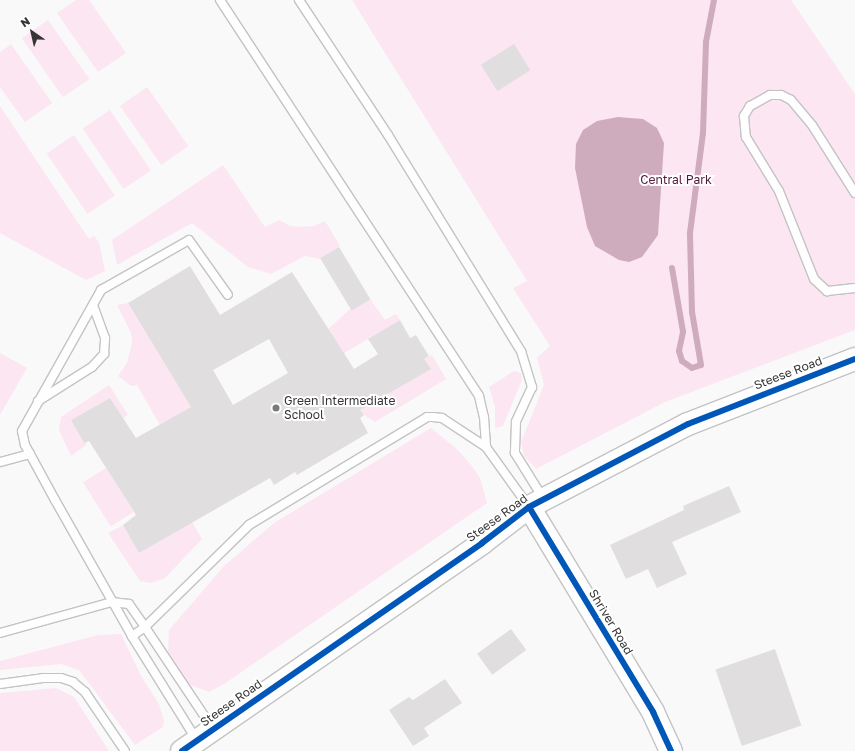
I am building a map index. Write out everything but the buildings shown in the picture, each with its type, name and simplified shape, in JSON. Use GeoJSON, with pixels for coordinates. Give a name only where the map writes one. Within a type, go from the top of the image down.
{"type":"FeatureCollection","features":[{"type":"Feature","properties":{"kind":"street","name":"Steese Road"},"geometry":{"type":"LineString","coordinates":[[197,740],[482,543],[536,503],[688,424],[855,360]]}},
{"type":"Feature","properties":{"kind":"street","name":"Shriver Road"},"geometry":{"type":"LineString","coordinates":[[536,503],[653,712],[671,751]]}},
{"type":"Feature","properties":{"kind":"lane"},"geometry":{"type":"LineString","coordinates":[[220,0],[479,396],[484,416],[486,447]]}},
{"type":"Feature","properties":{"kind":"lane"},"geometry":{"type":"LineString","coordinates":[[299,0],[388,135],[521,351],[532,388],[516,422],[515,453],[536,503]]}},
{"type":"Feature","properties":{"kind":"lane"},"geometry":{"type":"LineString","coordinates":[[855,193],[812,124],[791,100],[781,95],[770,95],[750,106],[744,116],[746,137],[778,191],[814,279],[827,290],[855,288]]}},
{"type":"Feature","properties":{"kind":"lane"},"geometry":{"type":"LineString","coordinates":[[197,740],[112,602],[30,454],[22,432],[37,401],[101,290],[189,240],[228,295]]}},
{"type":"Feature","properties":{"kind":"lane"},"geometry":{"type":"LineString","coordinates":[[37,401],[92,367],[104,354],[105,338],[92,305]]}},
{"type":"Feature","properties":{"kind":"lane"},"geometry":{"type":"LineString","coordinates":[[132,636],[144,627],[250,525],[427,417],[442,418],[486,447],[536,503]]}},
{"type":"Feature","properties":{"kind":"lane"},"geometry":{"type":"LineString","coordinates":[[0,462],[30,454]]}},
{"type":"Feature","properties":{"kind":"lane"},"geometry":{"type":"LineString","coordinates":[[0,633],[112,602],[129,604],[144,627],[197,740]]}},
{"type":"Feature","properties":{"kind":"lane"},"geometry":{"type":"LineString","coordinates":[[0,684],[43,678],[61,678],[73,682],[85,692],[125,751]]}},
{"type":"Feature","properties":{"kind":"green space"},"geometry":{"type":"Polygon","coordinates":[[[76,0],[89,0],[126,53],[98,72],[57,13],[76,0]]]}},
{"type":"Feature","properties":{"kind":"green space","name":"Central Park"},"geometry":{"type":"Polygon","coordinates":[[[352,0],[791,0],[855,94],[855,330],[665,402],[536,469],[524,456],[521,442],[544,385],[537,358],[550,346],[513,288],[527,281],[352,0]]]}},
{"type":"Feature","properties":{"kind":"green space"},"geometry":{"type":"Polygon","coordinates":[[[48,20],[89,79],[63,97],[22,38],[48,20]]]}},
{"type":"Feature","properties":{"kind":"green space"},"geometry":{"type":"Polygon","coordinates":[[[11,44],[52,103],[25,122],[0,87],[0,52],[11,44]]]}},
{"type":"Feature","properties":{"kind":"green space"},"geometry":{"type":"Polygon","coordinates":[[[147,87],[188,146],[161,165],[120,106],[147,87]]]}},
{"type":"Feature","properties":{"kind":"green space"},"geometry":{"type":"Polygon","coordinates":[[[0,106],[89,239],[94,236],[99,242],[105,271],[86,280],[0,233],[0,106]]]}},
{"type":"Feature","properties":{"kind":"green space"},"geometry":{"type":"Polygon","coordinates":[[[110,110],[151,171],[123,189],[83,128],[110,110]]]}},
{"type":"Feature","properties":{"kind":"green space"},"geometry":{"type":"Polygon","coordinates":[[[74,135],[115,196],[87,214],[47,153],[74,135]]]}},
{"type":"Feature","properties":{"kind":"green space"},"geometry":{"type":"Polygon","coordinates":[[[223,165],[265,227],[279,220],[290,226],[301,227],[314,226],[325,221],[340,246],[320,259],[305,256],[271,274],[248,267],[192,223],[117,265],[112,240],[223,165]]]}},
{"type":"Feature","properties":{"kind":"green space"},"geometry":{"type":"Polygon","coordinates":[[[370,299],[385,320],[396,314],[400,320],[341,355],[325,332],[350,309],[370,299]]]}},
{"type":"Feature","properties":{"kind":"green space"},"geometry":{"type":"Polygon","coordinates":[[[128,303],[191,407],[160,425],[137,385],[131,386],[118,376],[127,363],[132,343],[131,333],[117,305],[128,303]]]}},
{"type":"Feature","properties":{"kind":"green space"},"geometry":{"type":"Polygon","coordinates":[[[0,353],[27,368],[0,415],[0,353]]]}},
{"type":"Feature","properties":{"kind":"green space"},"geometry":{"type":"Polygon","coordinates":[[[432,355],[446,379],[375,422],[364,415],[360,410],[430,369],[424,359],[432,355]]]}},
{"type":"Feature","properties":{"kind":"green space"},"geometry":{"type":"Polygon","coordinates":[[[514,371],[521,373],[522,380],[503,426],[495,428],[495,407],[489,387],[514,371]]]}},
{"type":"Feature","properties":{"kind":"green space"},"geometry":{"type":"Polygon","coordinates":[[[109,385],[128,415],[123,418],[110,398],[71,420],[84,443],[87,442],[85,446],[71,456],[59,430],[61,417],[109,385]]]}},
{"type":"Feature","properties":{"kind":"green space"},"geometry":{"type":"Polygon","coordinates":[[[431,428],[457,449],[471,465],[480,478],[487,503],[224,684],[209,692],[188,684],[175,668],[168,653],[169,630],[224,566],[274,523],[431,428]]]}},
{"type":"Feature","properties":{"kind":"green space"},"geometry":{"type":"Polygon","coordinates":[[[106,468],[134,512],[111,526],[83,482],[106,468]]]}},
{"type":"Feature","properties":{"kind":"green space"},"geometry":{"type":"Polygon","coordinates":[[[192,522],[202,539],[165,578],[151,583],[140,581],[108,533],[123,525],[139,553],[192,522]]]}},
{"type":"Feature","properties":{"kind":"green space"},"geometry":{"type":"Polygon","coordinates":[[[121,634],[141,676],[159,704],[164,721],[163,727],[135,745],[79,670],[61,664],[0,670],[0,661],[98,635],[121,634]]]}},
{"type":"Feature","properties":{"kind":"green space"},"geometry":{"type":"Polygon","coordinates":[[[56,688],[74,697],[109,751],[0,751],[0,693],[56,688]]]}},
{"type":"Feature","properties":{"kind":"shaded area"},"geometry":{"type":"Polygon","coordinates":[[[618,117],[643,119],[657,128],[664,143],[658,235],[642,257],[629,262],[619,260],[595,246],[587,227],[575,168],[576,144],[583,130],[597,121],[618,117]]]}},
{"type":"Feature","properties":{"kind":"waterway"},"geometry":{"type":"LineString","coordinates":[[672,268],[683,332],[679,351],[682,361],[692,368],[701,365],[692,312],[690,233],[703,133],[706,42],[714,0]]}},
{"type":"Feature","properties":{"kind":"cycle path"},"geometry":{"type":"LineString","coordinates":[[182,751],[482,543],[529,507],[688,424],[855,359]]}},
{"type":"Feature","properties":{"kind":"cycle path"},"geometry":{"type":"LineString","coordinates":[[529,507],[653,712],[671,751]]}},
{"type":"Feature","properties":{"kind":"place","name":"Green Intermediate School"},"geometry":{"type":"Point","coordinates":[276,408]}}]}
